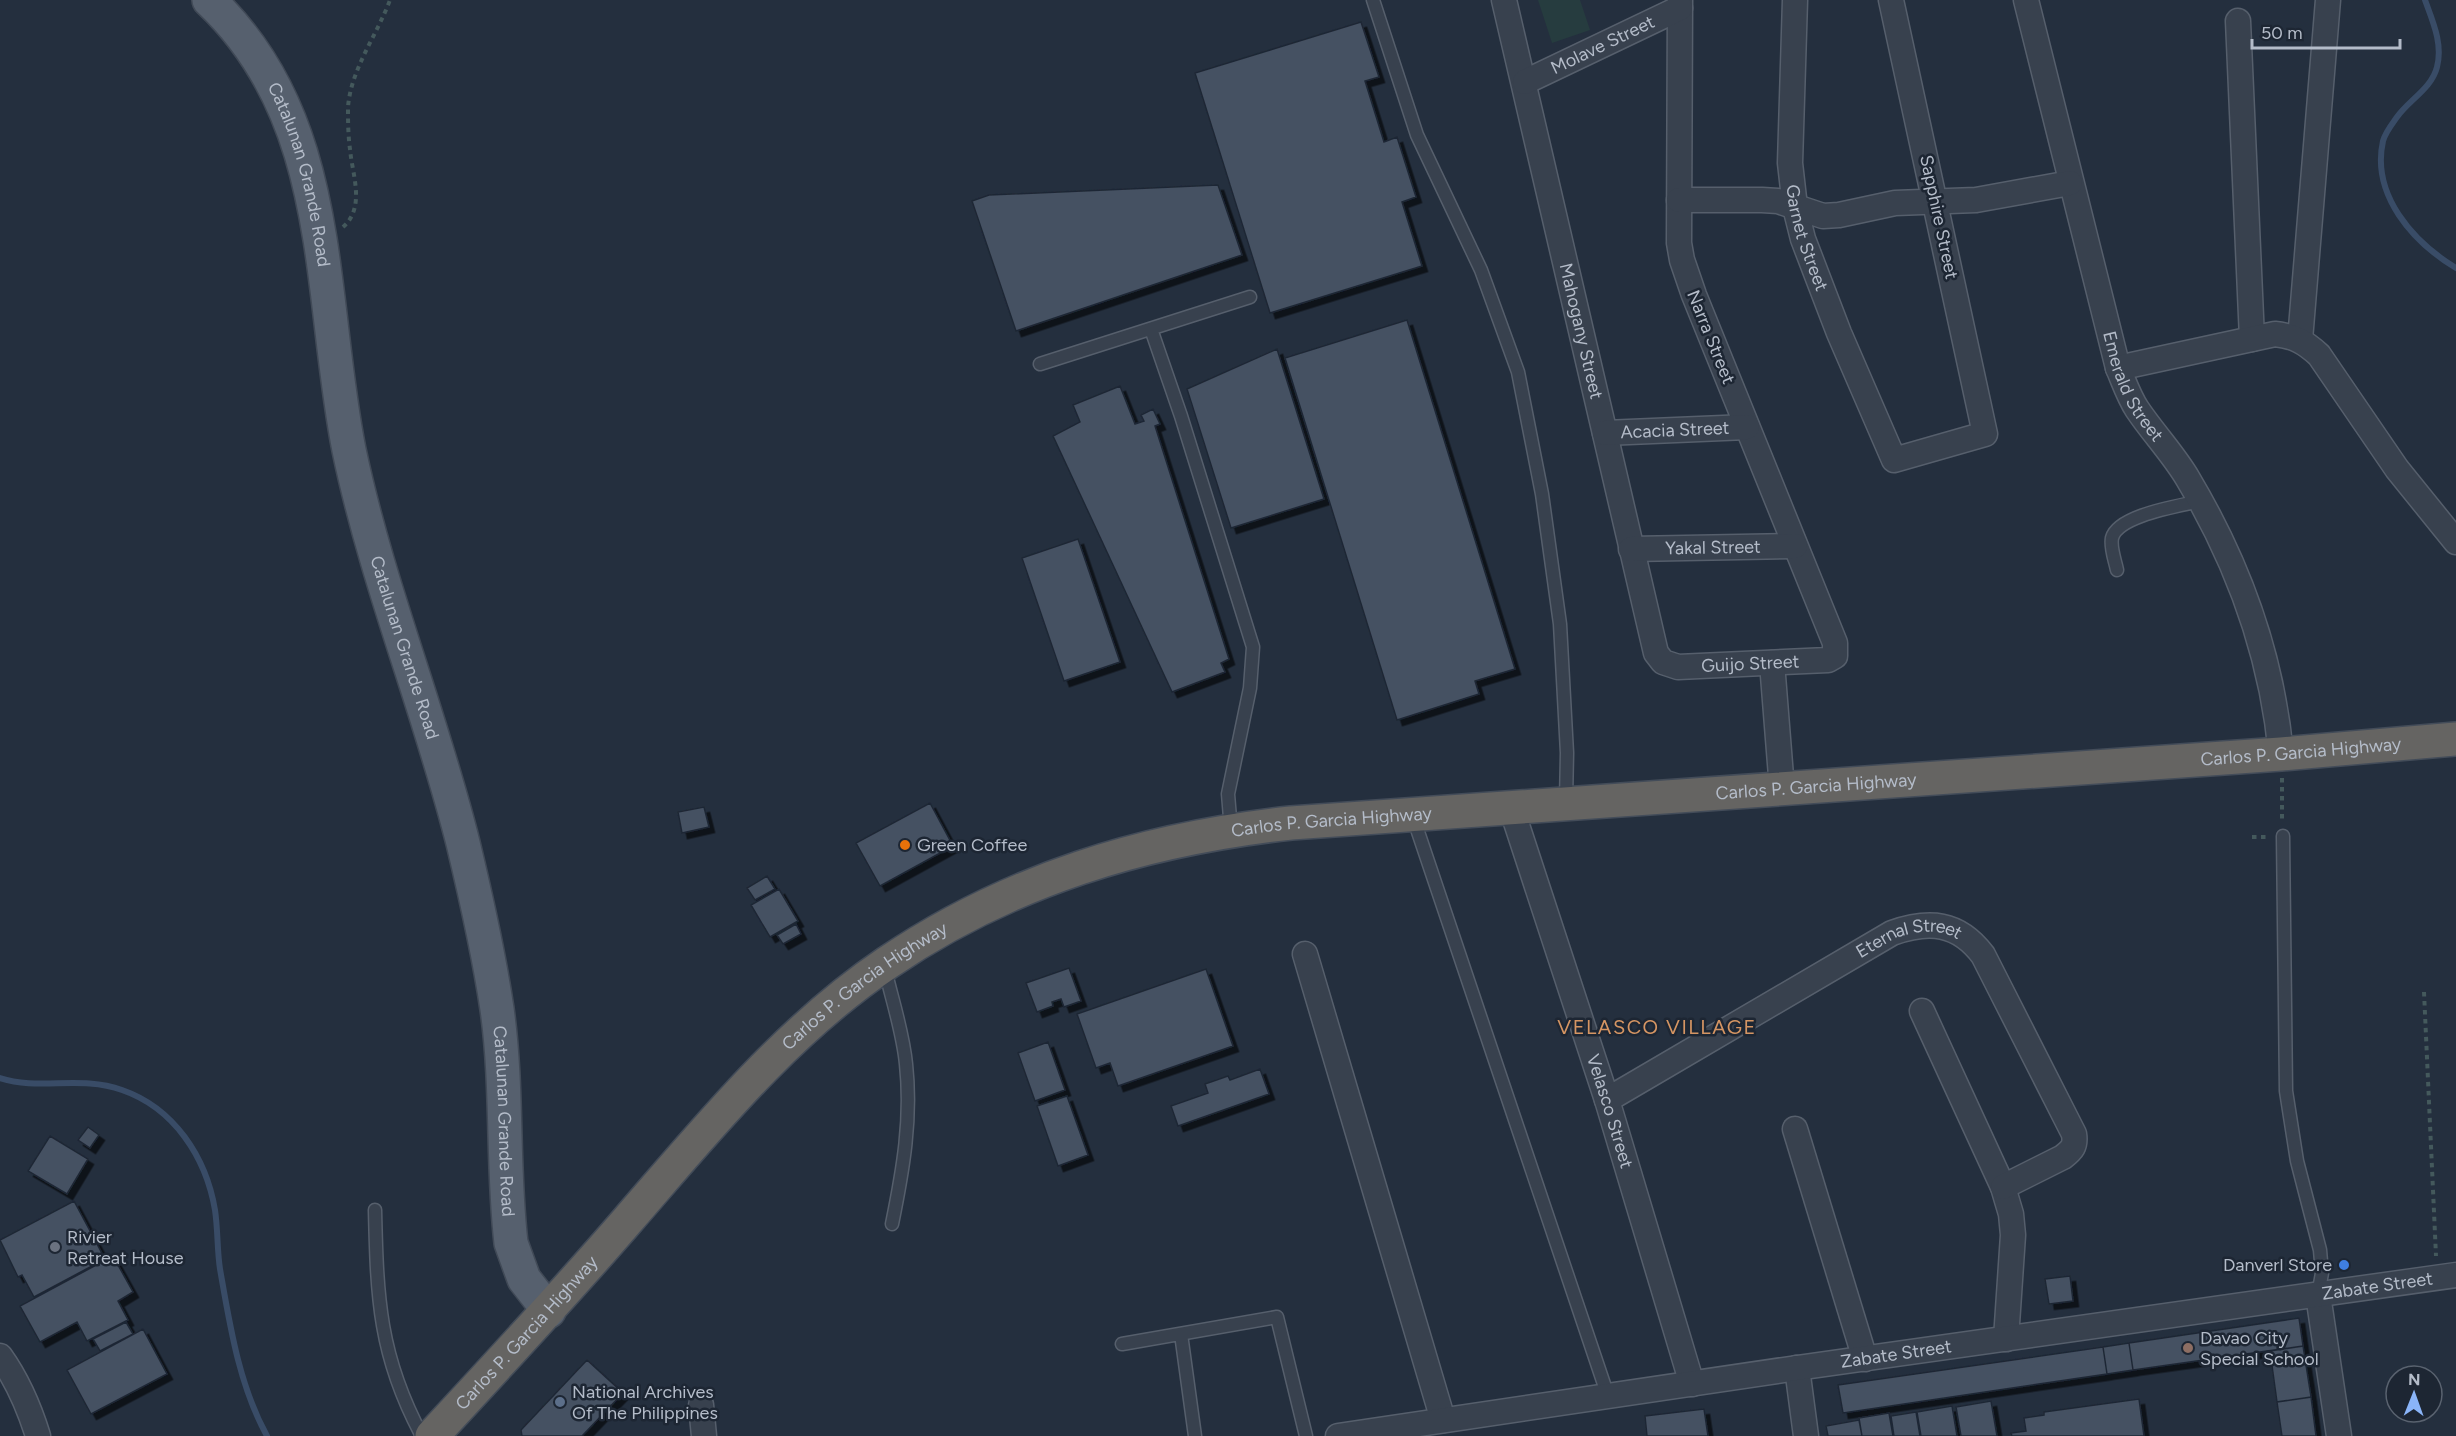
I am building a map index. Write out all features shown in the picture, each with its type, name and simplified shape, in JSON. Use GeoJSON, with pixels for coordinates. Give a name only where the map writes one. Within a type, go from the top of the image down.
{"type":"FeatureCollection","features":[{"type":"Feature","properties":{"kind":"highway","name":"Carlos P. Garcia Highway"},"geometry":{"type":"LineString","coordinates":[[432,1436],[549,1311],[756,1074],[817,1018],[884,965],[992,903],[1051,877],[1175,840],[1231,830],[1412,814],[2281,754],[2456,739]]}},
{"type":"Feature","properties":{"kind":"main road","name":"Catalunan Grande Road"},"geometry":{"type":"LineString","coordinates":[[209,0],[240,35],[262,66],[284,108],[302,150],[321,238],[341,400],[352,460],[374,546],[426,713],[463,843],[497,1009],[511,1243],[524,1279],[549,1311]]}},
{"type":"Feature","properties":{"kind":"street","name":"Mahogany Street"},"geometry":{"type":"LineString","coordinates":[[1504,0],[1653,646],[1663,662]]}},
{"type":"Feature","properties":{"kind":"street","name":"Garnet Street"},"geometry":{"type":"LineString","coordinates":[[1795,0],[1791,163],[1795,207],[1803,239],[1835,324],[1894,460]]}},
{"type":"Feature","properties":{"kind":"street","name":"Sapphire Street"},"geometry":{"type":"LineString","coordinates":[[1891,0],[1985,434],[1894,460]]}},
{"type":"Feature","properties":{"kind":"street","name":"Emerald Street"},"geometry":{"type":"LineString","coordinates":[[2026,0],[2118,368],[2137,408],[2187,478],[2200,501],[2239,585],[2262,645],[2277,709],[2281,754]]}},
{"type":"Feature","properties":{"kind":"street"},"geometry":{"type":"LineString","coordinates":[[2300,340],[2328,0]]}},
{"type":"Feature","properties":{"kind":"street","name":"Molave Street"},"geometry":{"type":"LineString","coordinates":[[1524,82],[1680,4]]}},
{"type":"Feature","properties":{"kind":"street","name":"Narra Street"},"geometry":{"type":"LineString","coordinates":[[1680,4],[1679,243],[1687,279],[1835,643],[1835,656]]}},
{"type":"Feature","properties":{"kind":"street"},"geometry":{"type":"LineString","coordinates":[[2238,21],[2252,339]]}},
{"type":"Feature","properties":{"kind":"street"},"geometry":{"type":"LineString","coordinates":[[1679,200],[1778,201],[1810,213],[1831,216],[1895,202],[1976,200],[2070,183]]}},
{"type":"Feature","properties":{"kind":"street"},"geometry":{"type":"LineString","coordinates":[[2118,368],[2275,334],[2300,340],[2319,355],[2397,470],[2453,532]]}},
{"type":"Feature","properties":{"kind":"street","name":"Acacia Street"},"geometry":{"type":"LineString","coordinates":[[1605,434],[1747,427]]}},
{"type":"Feature","properties":{"kind":"street","name":"Yakal Street"},"geometry":{"type":"LineString","coordinates":[[1631,549],[1795,546]]}},
{"type":"Feature","properties":{"kind":"street","name":"Guijo Street"},"geometry":{"type":"LineString","coordinates":[[1663,662],[1686,667],[1823,661],[1835,656]]}},
{"type":"Feature","properties":{"kind":"street"},"geometry":{"type":"LineString","coordinates":[[1772,663],[1782,789]]}},
{"type":"Feature","properties":{"kind":"street","name":"Velasco Street"},"geometry":{"type":"LineString","coordinates":[[1510,807],[1607,1100],[1692,1384]]}},
{"type":"Feature","properties":{"kind":"street","name":"Eternal Street"},"geometry":{"type":"LineString","coordinates":[[1607,1100],[1892,933],[1909,927],[1927,925],[1943,927],[1960,932],[1974,943],[1983,955],[2074,1134],[2075,1143],[2072,1150],[2063,1157],[2003,1187]]}},
{"type":"Feature","properties":{"kind":"street"},"geometry":{"type":"LineString","coordinates":[[1305,954],[1443,1420]]}},
{"type":"Feature","properties":{"kind":"street"},"geometry":{"type":"LineString","coordinates":[[1922,1011],[2003,1187],[2011,1214],[2013,1235],[2006,1339]]}},
{"type":"Feature","properties":{"kind":"street"},"geometry":{"type":"LineString","coordinates":[[1795,1129],[1865,1359]]}},
{"type":"Feature","properties":{"kind":"street","name":"Zabate Street"},"geometry":{"type":"LineString","coordinates":[[1338,1436],[1797,1368],[2447,1277]]}},
{"type":"Feature","properties":{"kind":"street"},"geometry":{"type":"LineString","coordinates":[[2318,1295],[2339,1436]]}},
{"type":"Feature","properties":{"kind":"street"},"geometry":{"type":"LineString","coordinates":[[0,1356],[11,1371],[28,1405],[39,1436]]}},
{"type":"Feature","properties":{"kind":"street"},"geometry":{"type":"LineString","coordinates":[[1797,1368],[1806,1436]]}},
{"type":"Feature","properties":{"kind":"street"},"geometry":{"type":"LineString","coordinates":[[700,1405],[704,1436]]}},
{"type":"Feature","properties":{"kind":"lane"},"geometry":{"type":"LineString","coordinates":[[1373,0],[1417,135],[1481,270],[1518,372],[1542,494],[1560,624],[1567,753],[1566,803]]}},
{"type":"Feature","properties":{"kind":"lane"},"geometry":{"type":"LineString","coordinates":[[1040,364],[1250,297]]}},
{"type":"Feature","properties":{"kind":"lane"},"geometry":{"type":"LineString","coordinates":[[1151,329],[1181,416],[1252,647],[1250,688],[1228,794],[1231,830]]}},
{"type":"Feature","properties":{"kind":"lane"},"geometry":{"type":"LineString","coordinates":[[2117,570],[2112,537],[2119,526],[2138,517],[2200,501]]}},
{"type":"Feature","properties":{"kind":"lane"},"geometry":{"type":"LineString","coordinates":[[1412,814],[1608,1396]]}},
{"type":"Feature","properties":{"kind":"lane"},"geometry":{"type":"LineString","coordinates":[[2283,836],[2286,1091],[2297,1161],[2320,1250],[2322,1273],[2318,1295]]}},
{"type":"Feature","properties":{"kind":"lane"},"geometry":{"type":"LineString","coordinates":[[884,965],[906,1062],[909,1116],[906,1154],[892,1224]]}},
{"type":"Feature","properties":{"kind":"lane"},"geometry":{"type":"LineString","coordinates":[[375,1210],[376,1279],[385,1342],[402,1394],[422,1436]]}},
{"type":"Feature","properties":{"kind":"lane"},"geometry":{"type":"LineString","coordinates":[[1122,1344],[1277,1317],[1306,1436]]}},
{"type":"Feature","properties":{"kind":"lane"},"geometry":{"type":"LineString","coordinates":[[1180,1334],[1195,1436]]}},
{"type":"Feature","properties":{"kind":"path"},"geometry":{"type":"LineString","coordinates":[[321,238],[341,229],[354,213],[355,181],[350,148],[348,106],[355,75],[390,0]]}},
{"type":"Feature","properties":{"kind":"path"},"geometry":{"type":"LineString","coordinates":[[2282,793],[2283,836]]}},
{"type":"Feature","properties":{"kind":"path"},"geometry":{"type":"LineString","coordinates":[[2424,992],[2447,1277]]}},
{"type":"Feature","properties":{"kind":"green space"},"geometry":{"type":"Polygon","coordinates":[[[1538,0],[1580,0],[1590,30],[1552,43],[1538,0]]]}},
{"type":"Feature","properties":{"kind":"building"},"geometry":{"type":"Polygon","coordinates":[[[1361,22],[1379,77],[1365,81],[1384,142],[1397,137],[1416,197],[1402,202],[1422,266],[1270,313],[1195,73],[1361,22]]]}},
{"type":"Feature","properties":{"kind":"building"},"geometry":{"type":"Polygon","coordinates":[[[1218,185],[1242,255],[1016,331],[972,201],[989,195],[1218,185]]]}},
{"type":"Feature","properties":{"kind":"building"},"geometry":{"type":"Polygon","coordinates":[[[1407,320],[1515,669],[1475,681],[1479,694],[1397,720],[1285,358],[1407,320]]]}},
{"type":"Feature","properties":{"kind":"building"},"geometry":{"type":"Polygon","coordinates":[[[1277,349],[1324,499],[1231,528],[1187,389],[1277,349]]]}},
{"type":"Feature","properties":{"kind":"building"},"geometry":{"type":"Polygon","coordinates":[[[1120,386],[1135,424],[1144,421],[1141,415],[1153,409],[1160,424],[1155,426],[1229,659],[1221,663],[1225,672],[1172,692],[1053,436],[1080,422],[1073,405],[1120,386]]]}},
{"type":"Feature","properties":{"kind":"building"},"geometry":{"type":"Polygon","coordinates":[[[1078,539],[1120,662],[1064,681],[1022,558],[1078,539]]]}},
{"type":"Feature","properties":{"kind":"building","name":"Green Coffee"},"geometry":{"type":"Polygon","coordinates":[[[930,803],[953,846],[880,886],[856,843],[930,803]]]}},
{"type":"Feature","properties":{"kind":"building"},"geometry":{"type":"Polygon","coordinates":[[[704,807],[709,827],[682,833],[678,812],[704,807]]]}},
{"type":"Feature","properties":{"kind":"building"},"geometry":{"type":"Polygon","coordinates":[[[767,876],[775,889],[755,900],[747,888],[767,876]]]}},
{"type":"Feature","properties":{"kind":"building"},"geometry":{"type":"Polygon","coordinates":[[[779,889],[798,921],[770,937],[751,905],[779,889]]]}},
{"type":"Feature","properties":{"kind":"building"},"geometry":{"type":"Polygon","coordinates":[[[796,924],[801,934],[783,944],[777,935],[796,924]]]}},
{"type":"Feature","properties":{"kind":"building"},"geometry":{"type":"Polygon","coordinates":[[[1069,968],[1081,1001],[1064,1007],[1061,999],[1052,1002],[1053,1006],[1037,1012],[1026,983],[1069,968]]]}},
{"type":"Feature","properties":{"kind":"building"},"geometry":{"type":"Polygon","coordinates":[[[1206,969],[1233,1046],[1118,1086],[1110,1063],[1096,1068],[1077,1014],[1206,969]]]}},
{"type":"Feature","properties":{"kind":"building"},"geometry":{"type":"Polygon","coordinates":[[[1048,1042],[1065,1090],[1035,1101],[1018,1053],[1048,1042]]]}},
{"type":"Feature","properties":{"kind":"building"},"geometry":{"type":"Polygon","coordinates":[[[1260,1069],[1269,1094],[1178,1126],[1171,1106],[1208,1093],[1205,1084],[1228,1076],[1230,1080],[1260,1069]]]}},
{"type":"Feature","properties":{"kind":"building"},"geometry":{"type":"Polygon","coordinates":[[[1067,1096],[1088,1155],[1058,1166],[1037,1106],[1067,1096]]]}},
{"type":"Feature","properties":{"kind":"building"},"geometry":{"type":"Polygon","coordinates":[[[88,1127],[99,1135],[90,1148],[78,1140],[88,1127]]]}},
{"type":"Feature","properties":{"kind":"building"},"geometry":{"type":"Polygon","coordinates":[[[50,1136],[88,1159],[67,1194],[28,1171],[50,1136]]]}},
{"type":"Feature","properties":{"kind":"building"},"geometry":{"type":"Polygon","coordinates":[[[74,1201],[105,1259],[34,1297],[22,1275],[18,1277],[0,1240],[74,1201]]]}},
{"type":"Feature","properties":{"kind":"building"},"geometry":{"type":"Polygon","coordinates":[[[113,1256],[133,1292],[118,1301],[128,1320],[87,1341],[77,1322],[40,1342],[20,1306],[113,1256]]]}},
{"type":"Feature","properties":{"kind":"building"},"geometry":{"type":"Polygon","coordinates":[[[2070,1276],[2073,1301],[2049,1304],[2045,1279],[2070,1276]]]}},
{"type":"Feature","properties":{"kind":"building"},"geometry":{"type":"Polygon","coordinates":[[[2299,1318],[2303,1346],[2133,1370],[2129,1343],[2299,1318]]]}},
{"type":"Feature","properties":{"kind":"building"},"geometry":{"type":"Polygon","coordinates":[[[126,1322],[133,1334],[100,1351],[93,1339],[126,1322]]]}},
{"type":"Feature","properties":{"kind":"building"},"geometry":{"type":"Polygon","coordinates":[[[143,1329],[167,1374],[91,1414],[67,1370],[143,1329]]]}},
{"type":"Feature","properties":{"kind":"building"},"geometry":{"type":"Polygon","coordinates":[[[2129,1343],[2133,1370],[2107,1374],[2103,1347],[2129,1343]]]}},
{"type":"Feature","properties":{"kind":"building"},"geometry":{"type":"Polygon","coordinates":[[[2303,1346],[2311,1397],[2277,1402],[2270,1351],[2303,1346]]]}},
{"type":"Feature","properties":{"kind":"building"},"geometry":{"type":"Polygon","coordinates":[[[2103,1347],[2107,1374],[1843,1413],[1838,1385],[2103,1347]]]}},
{"type":"Feature","properties":{"kind":"building"},"geometry":{"type":"Polygon","coordinates":[[[587,1360],[623,1393],[582,1436],[522,1436],[521,1430],[587,1360]]]}},
{"type":"Feature","properties":{"kind":"building"},"geometry":{"type":"Polygon","coordinates":[[[2311,1397],[2316,1436],[2282,1436],[2277,1402],[2311,1397]]]}},
{"type":"Feature","properties":{"kind":"building"},"geometry":{"type":"Polygon","coordinates":[[[2139,1399],[2144,1436],[2012,1436],[2011,1433],[2026,1431],[2024,1418],[2044,1415],[2044,1412],[2139,1399]]]}},
{"type":"Feature","properties":{"kind":"building"},"geometry":{"type":"Polygon","coordinates":[[[1991,1401],[1997,1436],[1961,1436],[1956,1407],[1991,1401]]]}},
{"type":"Feature","properties":{"kind":"building"},"geometry":{"type":"Polygon","coordinates":[[[1952,1406],[1957,1436],[1921,1436],[1917,1412],[1952,1406]]]}},
{"type":"Feature","properties":{"kind":"building"},"geometry":{"type":"Polygon","coordinates":[[[1704,1409],[1708,1436],[1647,1436],[1645,1416],[1704,1409]]]}},
{"type":"Feature","properties":{"kind":"building"},"geometry":{"type":"Polygon","coordinates":[[[1916,1412],[1920,1436],[1894,1436],[1891,1416],[1916,1412]]]}},
{"type":"Feature","properties":{"kind":"building"},"geometry":{"type":"Polygon","coordinates":[[[1889,1413],[1893,1436],[1862,1436],[1859,1418],[1889,1413]]]}},
{"type":"Feature","properties":{"kind":"building"},"geometry":{"type":"Polygon","coordinates":[[[1859,1420],[1862,1436],[1828,1436],[1826,1426],[1859,1420]]]}},
{"type":"Feature","properties":{"kind":"waterway"},"geometry":{"type":"LineString","coordinates":[[2425,0],[2438,41],[2437,67],[2430,81],[2402,111],[2387,132],[2383,141],[2381,161],[2383,180],[2389,198],[2411,231],[2425,245],[2456,268]]}},
{"type":"Feature","properties":{"kind":"waterway"},"geometry":{"type":"LineString","coordinates":[[0,1078],[30,1083],[91,1084],[122,1090],[141,1098],[157,1109],[185,1137],[204,1171],[211,1190],[216,1217],[220,1269],[237,1355],[249,1396],[267,1436]]}},
{"type":"Feature","properties":{"kind":"place","name":"Green Coffee"},"geometry":{"type":"Point","coordinates":[905,845]}},
{"type":"Feature","properties":{"kind":"place","name":"Rivier Retreat House"},"geometry":{"type":"Point","coordinates":[55,1247]}},
{"type":"Feature","properties":{"kind":"place","name":"Danverl Store"},"geometry":{"type":"Point","coordinates":[2344,1265]}},
{"type":"Feature","properties":{"kind":"place","name":"Davao City Special School"},"geometry":{"type":"Point","coordinates":[2188,1348]}},
{"type":"Feature","properties":{"kind":"place","name":"National Archives Of The Philippines"},"geometry":{"type":"Point","coordinates":[560,1402]}},
{"type":"Feature","properties":{"kind":"district","name":"VELASCO VILLAGE"},"geometry":{"type":"Point","coordinates":[1657,1027]}}]}
